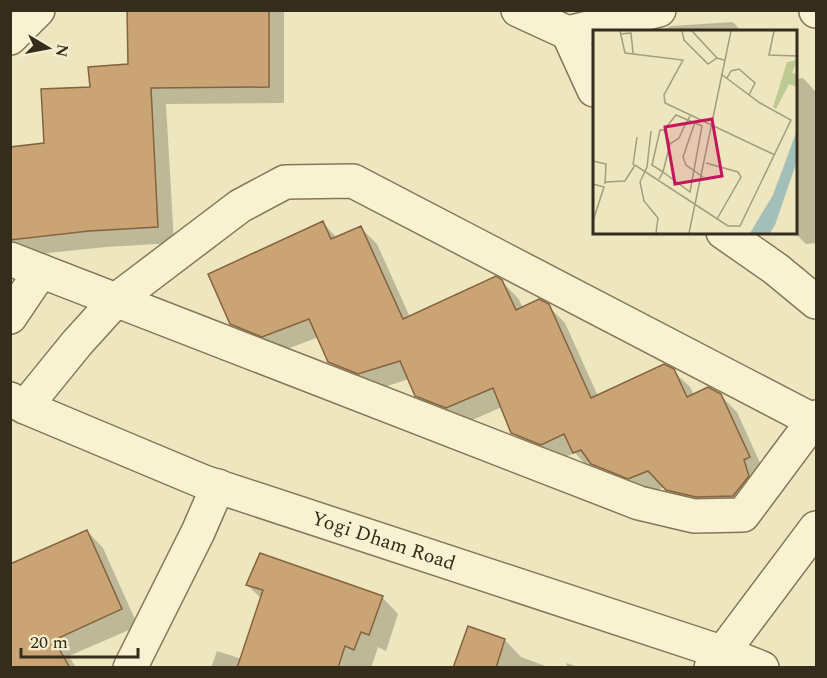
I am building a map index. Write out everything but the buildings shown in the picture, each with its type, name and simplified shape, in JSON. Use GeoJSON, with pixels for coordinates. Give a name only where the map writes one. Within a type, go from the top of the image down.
{"type":"FeatureCollection","features":[{"type":"Feature","properties":{"kind":"street"},"geometry":{"type":"LineString","coordinates":[[10,38],[38,10]]}},
{"type":"Feature","properties":{"kind":"street"},"geometry":{"type":"LineString","coordinates":[[519,10],[568,33],[659,10]]}},
{"type":"Feature","properties":{"kind":"street"},"geometry":{"type":"LineString","coordinates":[[568,33],[593,88]]}},
{"type":"Feature","properties":{"kind":"street"},"geometry":{"type":"LineString","coordinates":[[10,259],[116,300],[639,503],[694,516],[743,515],[816,420],[353,181],[285,182],[240,206],[116,300],[77,344],[18,403]]}},
{"type":"Feature","properties":{"kind":"street"},"geometry":{"type":"LineString","coordinates":[[726,234],[776,269],[816,302]]}},
{"type":"Feature","properties":{"kind":"street"},"geometry":{"type":"LineString","coordinates":[[10,317],[41,271]]}},
{"type":"Feature","properties":{"kind":"street","name":"Yogi Dham Road"},"geometry":{"type":"LineString","coordinates":[[18,403],[218,486],[716,660],[762,668]]}},
{"type":"Feature","properties":{"kind":"street"},"geometry":{"type":"LineString","coordinates":[[130,668],[198,532],[218,486]]}},
{"type":"Feature","properties":{"kind":"street"},"geometry":{"type":"LineString","coordinates":[[716,660],[816,528]]}}]}
